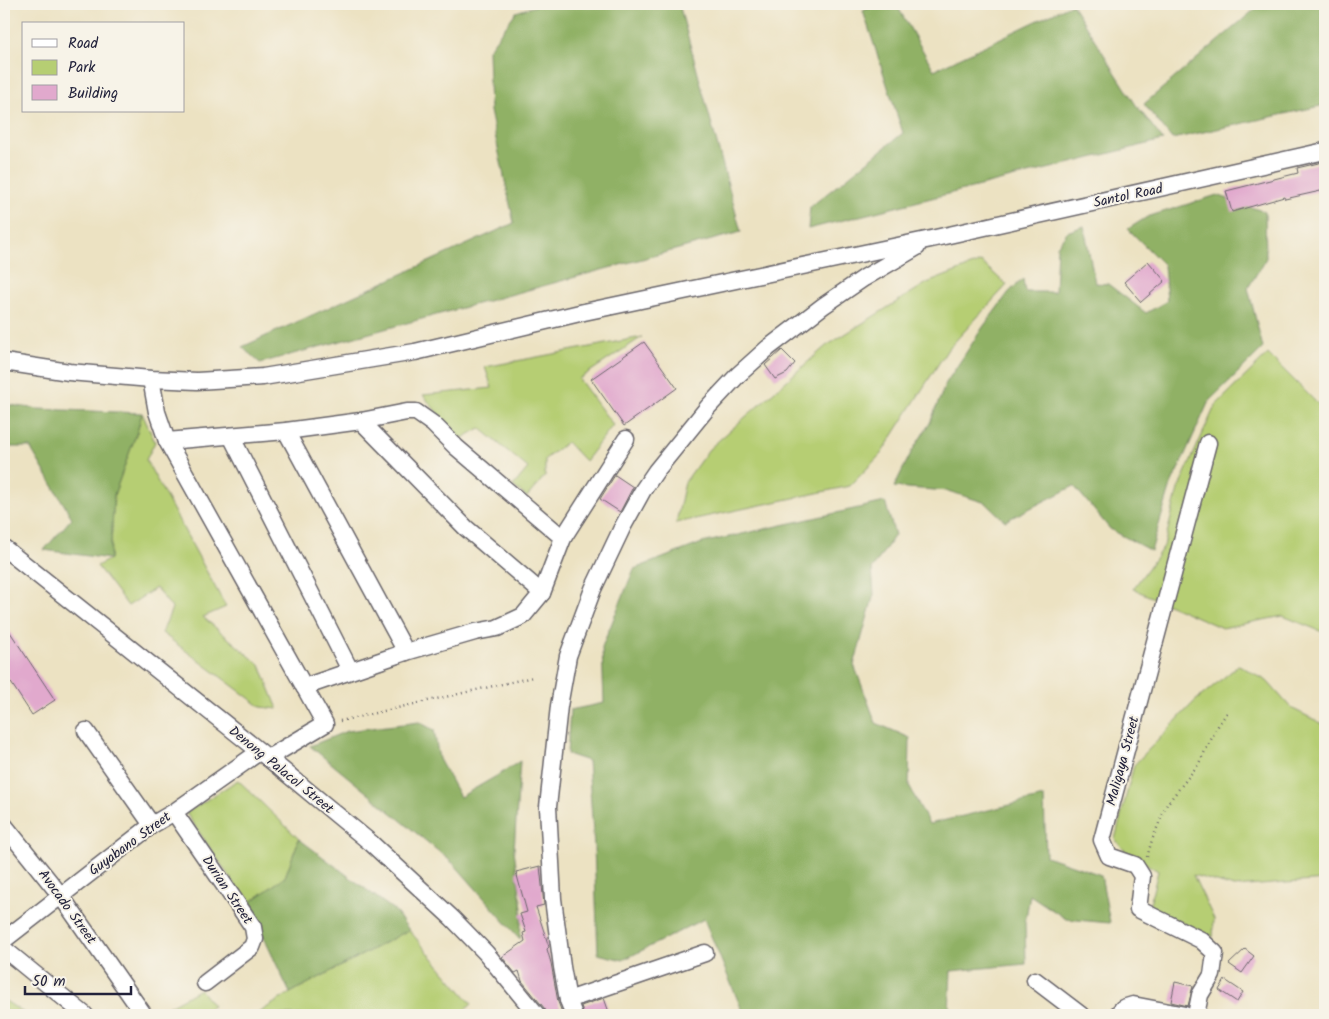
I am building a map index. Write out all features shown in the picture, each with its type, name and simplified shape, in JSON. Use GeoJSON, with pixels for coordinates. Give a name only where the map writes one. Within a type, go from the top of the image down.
{"type":"FeatureCollection","features":[{"type":"Feature","properties":{"kind":"street","name":"Santol Road"},"geometry":{"type":"LineString","coordinates":[[4,362],[69,372],[151,380],[197,381],[263,377],[415,352],[584,312],[931,239],[1325,152]]}},
{"type":"Feature","properties":{"kind":"street"},"geometry":{"type":"LineString","coordinates":[[705,953],[571,1008],[562,967],[553,899],[548,806],[559,706],[568,656],[593,589],[622,528],[648,483],[708,406],[768,348],[823,306],[864,278],[931,239]]}},
{"type":"Feature","properties":{"kind":"street"},"geometry":{"type":"LineString","coordinates":[[151,380],[157,412],[167,441],[325,724]]}},
{"type":"Feature","properties":{"kind":"street"},"geometry":{"type":"LineString","coordinates":[[167,441],[286,431],[416,412],[433,424],[456,447],[563,538]]}},
{"type":"Feature","properties":{"kind":"street"},"geometry":{"type":"LineString","coordinates":[[361,421],[466,528],[542,592]]}},
{"type":"Feature","properties":{"kind":"street"},"geometry":{"type":"LineString","coordinates":[[286,431],[406,652]]}},
{"type":"Feature","properties":{"kind":"street"},"geometry":{"type":"LineString","coordinates":[[231,436],[350,670]]}},
{"type":"Feature","properties":{"kind":"street"},"geometry":{"type":"LineString","coordinates":[[304,687],[406,652],[475,632],[497,628],[523,616],[542,592],[563,538],[626,439]]}},
{"type":"Feature","properties":{"kind":"street","name":"Maligaya Street"},"geometry":{"type":"LineString","coordinates":[[1142,876],[1135,865],[1109,856],[1102,840],[1208,443]]}},
{"type":"Feature","properties":{"kind":"street","name":"Denong Palacol Street"},"geometry":{"type":"LineString","coordinates":[[4,548],[264,755],[371,843],[452,918],[486,953],[537,1015]]}},
{"type":"Feature","properties":{"kind":"street","name":"Guyabano Street"},"geometry":{"type":"LineString","coordinates":[[4,940],[152,825],[264,755],[325,724]]}},
{"type":"Feature","properties":{"kind":"street"},"geometry":{"type":"LineString","coordinates":[[86,731],[152,825]]}},
{"type":"Feature","properties":{"kind":"street","name":"Durian Street"},"geometry":{"type":"LineString","coordinates":[[174,812],[253,927],[255,939],[252,947],[205,983]]}},
{"type":"Feature","properties":{"kind":"street","name":"Avocado Street"},"geometry":{"type":"LineString","coordinates":[[4,825],[61,896],[144,1015]]}},
{"type":"Feature","properties":{"kind":"street"},"geometry":{"type":"LineString","coordinates":[[1142,876],[1138,909],[1201,940],[1215,953],[1212,975],[1200,995],[1196,1015]]}},
{"type":"Feature","properties":{"kind":"street"},"geometry":{"type":"LineString","coordinates":[[4,949],[85,1015]]}},
{"type":"Feature","properties":{"kind":"street"},"geometry":{"type":"LineString","coordinates":[[1035,980],[1081,1015]]}},
{"type":"Feature","properties":{"kind":"street"},"geometry":{"type":"LineString","coordinates":[[1117,1015],[1123,1008],[1134,1005],[1185,1015]]}},
{"type":"Feature","properties":{"kind":"path"},"geometry":{"type":"LineString","coordinates":[[325,724],[533,677]]}},
{"type":"Feature","properties":{"kind":"path"},"geometry":{"type":"LineString","coordinates":[[1142,876],[1152,840],[1168,804],[1198,765],[1219,724],[1229,710]]}},
{"type":"Feature","properties":{"kind":"green space"},"geometry":{"type":"Polygon","coordinates":[[[541,4],[679,4],[741,232],[260,363],[242,347],[514,223],[490,111],[488,50],[516,12],[541,4]]]}},
{"type":"Feature","properties":{"kind":"green space"},"geometry":{"type":"Polygon","coordinates":[[[876,4],[896,4],[934,70],[1072,4],[1136,105],[1163,140],[808,229],[810,207],[903,133],[863,11],[876,4]]]}},
{"type":"Feature","properties":{"kind":"green space"},"geometry":{"type":"Polygon","coordinates":[[[1261,4],[1325,4],[1325,105],[1172,139],[1144,104],[1261,4]]]}},
{"type":"Feature","properties":{"kind":"green space"},"geometry":{"type":"Polygon","coordinates":[[[1217,195],[1265,212],[1266,258],[1248,288],[1263,348],[1209,401],[1171,485],[1151,551],[1110,529],[1074,486],[1005,521],[986,503],[948,491],[894,487],[912,451],[930,423],[946,383],[1009,292],[1023,279],[1025,292],[1055,292],[1057,246],[1067,232],[1084,226],[1095,283],[1108,284],[1146,313],[1167,301],[1164,265],[1128,229],[1147,217],[1217,195]]]}},
{"type":"Feature","properties":{"kind":"green space"},"geometry":{"type":"Polygon","coordinates":[[[981,262],[1007,285],[948,349],[881,454],[850,486],[676,523],[685,482],[709,449],[826,346],[927,283],[981,262]]]}},
{"type":"Feature","properties":{"kind":"green space"},"geometry":{"type":"Polygon","coordinates":[[[642,337],[579,379],[613,425],[585,461],[567,442],[545,459],[545,476],[527,497],[513,486],[528,468],[480,428],[459,440],[423,395],[492,388],[485,367],[642,337]]]}},
{"type":"Feature","properties":{"kind":"green space"},"geometry":{"type":"Polygon","coordinates":[[[1268,354],[1325,411],[1325,633],[1283,616],[1222,628],[1133,589],[1164,546],[1178,489],[1215,406],[1268,354]]]}},
{"type":"Feature","properties":{"kind":"green space"},"geometry":{"type":"Polygon","coordinates":[[[4,404],[38,409],[142,413],[114,495],[110,559],[44,550],[72,518],[30,447],[9,447],[4,439],[4,404]]]}},
{"type":"Feature","properties":{"kind":"green space"},"geometry":{"type":"Polygon","coordinates":[[[142,413],[155,442],[146,460],[226,607],[203,617],[260,665],[278,709],[261,707],[162,633],[172,608],[156,588],[128,606],[97,566],[110,559],[114,495],[142,413]]]}},
{"type":"Feature","properties":{"kind":"green space"},"geometry":{"type":"Polygon","coordinates":[[[885,502],[895,535],[872,569],[874,594],[854,665],[876,723],[910,738],[909,786],[929,824],[1044,797],[1046,856],[1101,875],[1110,923],[1066,919],[1030,895],[1025,923],[1026,964],[951,971],[949,1011],[942,1015],[744,1015],[704,919],[623,960],[598,954],[594,847],[588,761],[567,754],[570,710],[604,703],[602,647],[634,569],[702,543],[885,502]]]}},
{"type":"Feature","properties":{"kind":"green space"},"geometry":{"type":"Polygon","coordinates":[[[1239,665],[1267,681],[1291,708],[1325,725],[1325,880],[1234,887],[1193,875],[1214,919],[1213,937],[1149,907],[1158,871],[1125,851],[1115,839],[1134,765],[1194,702],[1239,665]]]}},
{"type":"Feature","properties":{"kind":"green space"},"geometry":{"type":"Polygon","coordinates":[[[419,722],[434,730],[439,759],[460,797],[520,761],[514,850],[522,908],[520,939],[454,864],[310,746],[347,731],[419,722]]]}},
{"type":"Feature","properties":{"kind":"green space"},"geometry":{"type":"Polygon","coordinates":[[[238,780],[299,839],[285,877],[248,904],[186,813],[238,780]]]}},
{"type":"Feature","properties":{"kind":"green space"},"geometry":{"type":"Polygon","coordinates":[[[299,839],[395,911],[409,930],[290,993],[248,904],[285,877],[299,839]]]}},
{"type":"Feature","properties":{"kind":"green space"},"geometry":{"type":"Polygon","coordinates":[[[409,930],[472,1004],[459,1015],[255,1015],[290,993],[409,930]]]}},
{"type":"Feature","properties":{"kind":"green space"},"geometry":{"type":"Polygon","coordinates":[[[200,989],[213,1006],[198,1015],[153,1015],[200,989]]]}},
{"type":"Feature","properties":{"kind":"green space"},"geometry":{"type":"Polygon","coordinates":[[[4,1000],[27,1015],[4,1015],[4,1000]]]}},
{"type":"Feature","properties":{"kind":"building"},"geometry":{"type":"Polygon","coordinates":[[[1323,162],[1325,190],[1285,199],[1284,197],[1232,212],[1226,191],[1298,173],[1297,168],[1323,162]]]}},
{"type":"Feature","properties":{"kind":"building"},"geometry":{"type":"Polygon","coordinates":[[[1148,261],[1165,281],[1141,302],[1124,282],[1148,261]]]}},
{"type":"Feature","properties":{"kind":"building"},"geometry":{"type":"Polygon","coordinates":[[[644,342],[677,388],[624,426],[591,379],[644,342]]]}},
{"type":"Feature","properties":{"kind":"building"},"geometry":{"type":"Polygon","coordinates":[[[782,350],[795,363],[787,373],[775,379],[765,365],[782,350]]]}},
{"type":"Feature","properties":{"kind":"building"},"geometry":{"type":"Polygon","coordinates":[[[615,475],[633,487],[620,512],[600,499],[615,475]]]}},
{"type":"Feature","properties":{"kind":"building"},"geometry":{"type":"Polygon","coordinates":[[[4,623],[55,700],[32,715],[4,672],[4,623]]]}},
{"type":"Feature","properties":{"kind":"building"},"geometry":{"type":"Polygon","coordinates":[[[540,866],[544,905],[536,907],[549,947],[547,949],[558,1002],[563,1015],[547,1015],[545,1009],[522,981],[519,971],[515,973],[502,957],[525,941],[523,933],[526,932],[520,914],[527,912],[516,872],[540,866]]]}},
{"type":"Feature","properties":{"kind":"building"},"geometry":{"type":"Polygon","coordinates":[[[1245,949],[1254,956],[1242,973],[1229,964],[1245,949]]]}},
{"type":"Feature","properties":{"kind":"building"},"geometry":{"type":"Polygon","coordinates":[[[1225,980],[1243,992],[1237,1002],[1219,990],[1225,980]]]}},
{"type":"Feature","properties":{"kind":"building"},"geometry":{"type":"Polygon","coordinates":[[[1175,982],[1193,986],[1188,1006],[1171,1002],[1175,982]]]}},
{"type":"Feature","properties":{"kind":"building"},"geometry":{"type":"Polygon","coordinates":[[[604,998],[610,1015],[584,1015],[581,1006],[604,998]]]}}]}
